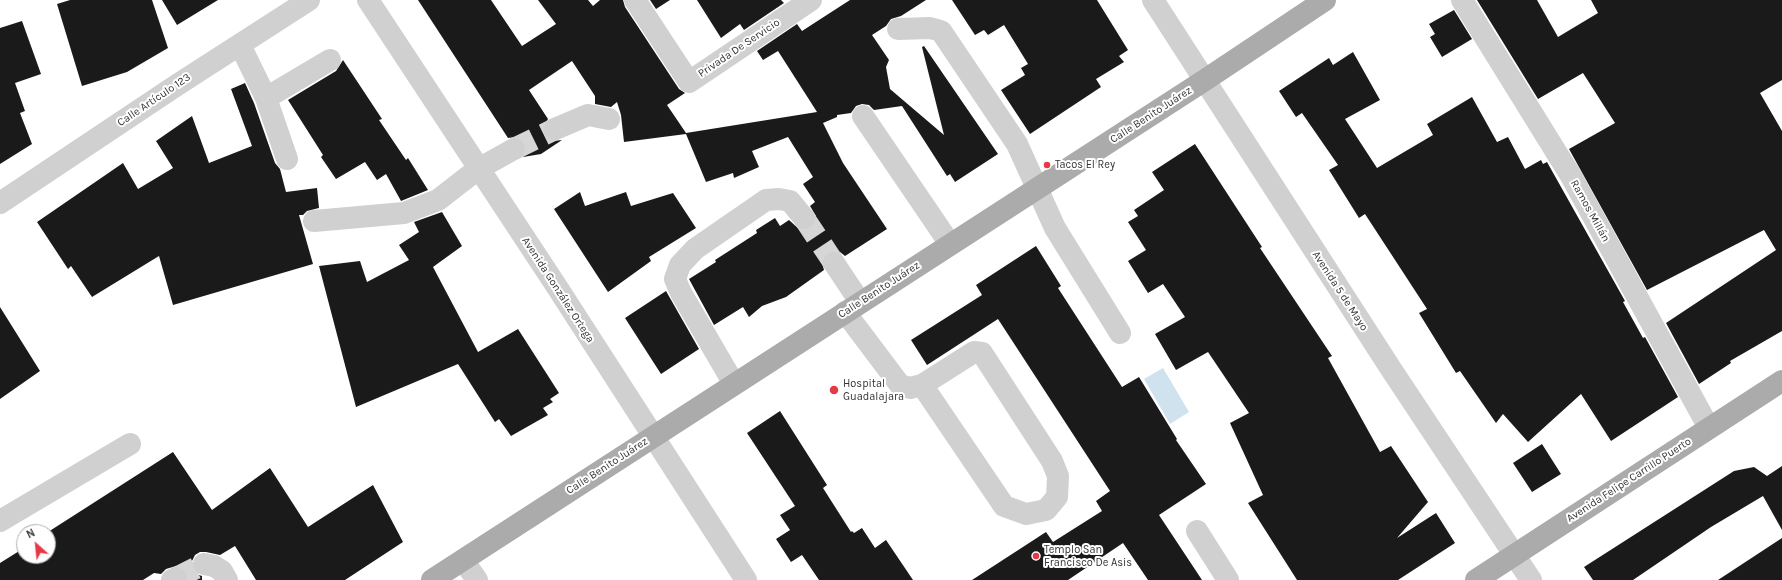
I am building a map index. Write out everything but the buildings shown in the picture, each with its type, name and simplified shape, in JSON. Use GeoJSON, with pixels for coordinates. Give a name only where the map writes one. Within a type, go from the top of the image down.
{"type":"FeatureCollection","features":[{"type":"Feature","properties":{"kind":"main road","name":"Calle Benito Juárez"},"geometry":{"type":"LineString","coordinates":[[432,580],[1325,0]]}},
{"type":"Feature","properties":{"kind":"main road","name":"Avenida Felipe Carrillo Puerto"},"geometry":{"type":"LineString","coordinates":[[1476,580],[1782,381]]}},
{"type":"Feature","properties":{"kind":"street","name":"Calle Artículo 123"},"geometry":{"type":"LineString","coordinates":[[0,203],[309,0]]}},
{"type":"Feature","properties":{"kind":"street","name":"Avenida González Ortega"},"geometry":{"type":"LineString","coordinates":[[368,0],[746,580]]}},
{"type":"Feature","properties":{"kind":"street","name":"Privada De Servicio"},"geometry":{"type":"LineString","coordinates":[[635,0],[689,82],[811,0]]}},
{"type":"Feature","properties":{"kind":"street","name":"Avenida 5 de Mayo"},"geometry":{"type":"LineString","coordinates":[[1153,0],[1382,356],[1531,580]]}},
{"type":"Feature","properties":{"kind":"street","name":"Ramos Millán"},"geometry":{"type":"LineString","coordinates":[[1462,0],[1571,176],[1709,428]]}},
{"type":"Feature","properties":{"kind":"street"},"geometry":{"type":"LineString","coordinates":[[898,29],[930,28],[941,31],[1017,144],[1055,228],[1120,333]]}},
{"type":"Feature","properties":{"kind":"street"},"geometry":{"type":"LineString","coordinates":[[240,44],[266,98],[287,158]]}},
{"type":"Feature","properties":{"kind":"street"},"geometry":{"type":"LineString","coordinates":[[266,98],[330,60]]}},
{"type":"Feature","properties":{"kind":"street"},"geometry":{"type":"LineString","coordinates":[[555,129],[588,115],[610,119]]}},
{"type":"Feature","properties":{"kind":"street"},"geometry":{"type":"LineString","coordinates":[[862,116],[950,244]]}},
{"type":"Feature","properties":{"kind":"street"},"geometry":{"type":"LineString","coordinates":[[314,221],[404,213],[438,200],[478,169],[514,149]]}},
{"type":"Feature","properties":{"kind":"street"},"geometry":{"type":"LineString","coordinates":[[734,384],[681,293],[675,279],[680,265],[695,249],[766,200],[779,199],[790,202],[804,218]]}},
{"type":"Feature","properties":{"kind":"street"},"geometry":{"type":"LineString","coordinates":[[834,263],[853,307],[900,385],[910,388],[922,385],[974,352],[982,353],[1052,462],[1058,476],[1057,497],[1046,510],[1026,514],[1004,506],[922,385]]}},
{"type":"Feature","properties":{"kind":"street"},"geometry":{"type":"LineString","coordinates":[[0,521],[130,444]]}},
{"type":"Feature","properties":{"kind":"street"},"geometry":{"type":"LineString","coordinates":[[1197,531],[1228,580]]}},
{"type":"Feature","properties":{"kind":"street"},"geometry":{"type":"LineString","coordinates":[[463,560],[477,580]]}},
{"type":"Feature","properties":{"kind":"street"},"geometry":{"type":"LineString","coordinates":[[204,564],[214,566],[222,571],[227,580]]}},
{"type":"Feature","properties":{"kind":"water"},"geometry":{"type":"Polygon","coordinates":[[[1163,368],[1189,412],[1170,424],[1144,379],[1163,368]]]}},
{"type":"Feature","properties":{"kind":"tunnel"},"geometry":{"type":"LineString","coordinates":[[514,149],[555,129]]}},
{"type":"Feature","properties":{"kind":"tunnel"},"geometry":{"type":"LineString","coordinates":[[804,218],[834,263]]}},
{"type":"Feature","properties":{"kind":"tunnel"},"geometry":{"type":"LineString","coordinates":[[176,578],[204,564]]}},
{"type":"Feature","properties":{"kind":"place","name":"Tacos El Rey"},"geometry":{"type":"Point","coordinates":[1047,165]}},
{"type":"Feature","properties":{"kind":"place","name":"Hospital Guadalajara"},"geometry":{"type":"Point","coordinates":[834,390]}},
{"type":"Feature","properties":{"kind":"place","name":"Templo San Francisco De Asis"},"geometry":{"type":"Point","coordinates":[1036,556]}}]}
